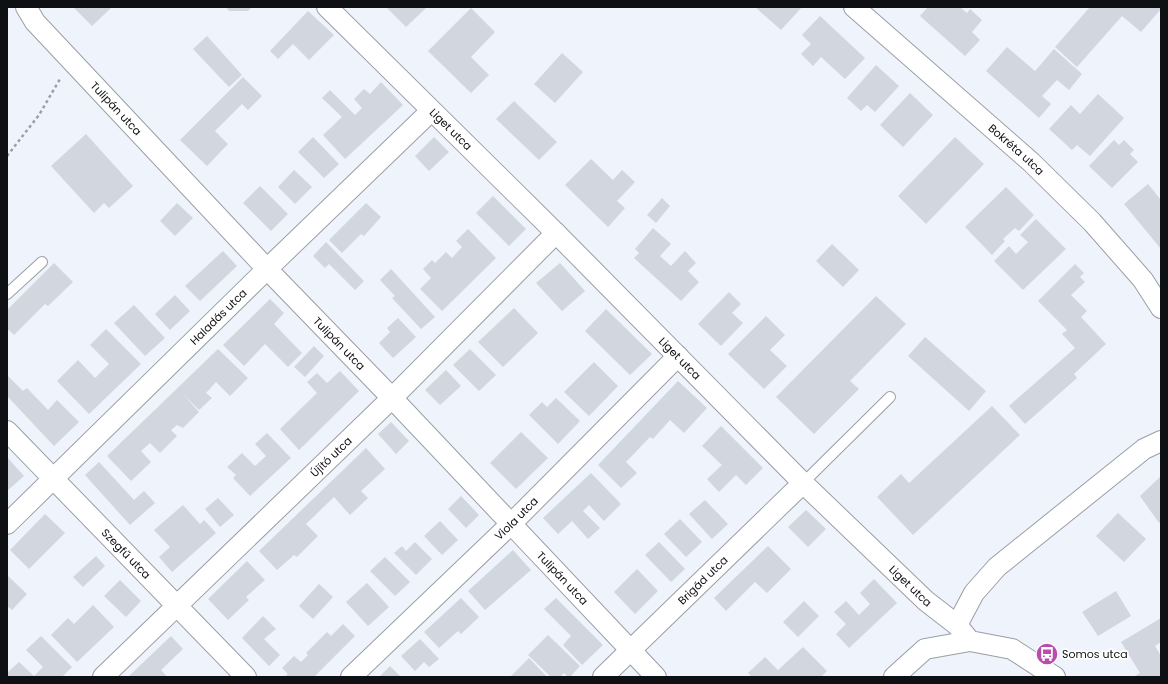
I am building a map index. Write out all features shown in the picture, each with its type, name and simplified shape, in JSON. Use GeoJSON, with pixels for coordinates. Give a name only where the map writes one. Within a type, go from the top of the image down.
{"type":"FeatureCollection","features":[{"type":"Feature","properties":{"kind":"street","name":"Tulipán utca"},"geometry":{"type":"LineString","coordinates":[[26,7],[35,22],[267,269],[392,398],[656,677]]}},
{"type":"Feature","properties":{"kind":"street","name":"Liget utca"},"geometry":{"type":"LineString","coordinates":[[327,7],[556,233],[803,483],[926,601],[957,625],[970,641]]}},
{"type":"Feature","properties":{"kind":"street","name":"Bokréta utca"},"geometry":{"type":"LineString","coordinates":[[854,7],[1031,162],[1092,222],[1143,280],[1161,308]]}},
{"type":"Feature","properties":{"kind":"street","name":"Haladás utca"},"geometry":{"type":"LineString","coordinates":[[7,524],[267,269],[431,111]]}},
{"type":"Feature","properties":{"kind":"street","name":"Újító utca"},"geometry":{"type":"LineString","coordinates":[[103,677],[392,398],[556,233]]}},
{"type":"Feature","properties":{"kind":"street","name":"Viola utca"},"geometry":{"type":"LineString","coordinates":[[351,677],[511,524],[678,356]]}},
{"type":"Feature","properties":{"kind":"street","name":"Szegfű utca"},"geometry":{"type":"LineString","coordinates":[[7,431],[246,677]]}},
{"type":"Feature","properties":{"kind":"street"},"geometry":{"type":"LineString","coordinates":[[957,625],[974,593],[997,567],[1144,449],[1161,440]]}},
{"type":"Feature","properties":{"kind":"street","name":"Brigád utca"},"geometry":{"type":"LineString","coordinates":[[603,677],[803,483]]}},
{"type":"Feature","properties":{"kind":"street"},"geometry":{"type":"LineString","coordinates":[[894,677],[925,649],[970,641],[1012,648],[1054,677]]}},
{"type":"Feature","properties":{"kind":"lane"},"geometry":{"type":"LineString","coordinates":[[7,294],[42,262]]}},
{"type":"Feature","properties":{"kind":"lane"},"geometry":{"type":"LineString","coordinates":[[803,483],[890,397]]}},
{"type":"Feature","properties":{"kind":"path"},"geometry":{"type":"LineString","coordinates":[[7,156],[39,115],[70,59]]}},
{"type":"Feature","properties":{"kind":"building"},"geometry":{"type":"Polygon","coordinates":[[[73,7],[112,7],[92,26],[73,7]]]}},
{"type":"Feature","properties":{"kind":"building"},"geometry":{"type":"Polygon","coordinates":[[[226,7],[252,7],[248,11],[229,11],[226,7]]]}},
{"type":"Feature","properties":{"kind":"building"},"geometry":{"type":"Polygon","coordinates":[[[386,7],[427,7],[406,27],[386,7]]]}},
{"type":"Feature","properties":{"kind":"building"},"geometry":{"type":"Polygon","coordinates":[[[755,7],[802,7],[781,30],[755,7]]]}},
{"type":"Feature","properties":{"kind":"building"},"geometry":{"type":"Polygon","coordinates":[[[928,7],[960,7],[967,13],[970,9],[982,20],[972,32],[980,40],[965,56],[920,16],[928,7]]]}},
{"type":"Feature","properties":{"kind":"building"},"geometry":{"type":"Polygon","coordinates":[[[1090,7],[1161,7],[1161,9],[1141,32],[1122,16],[1077,67],[1055,47],[1090,7]]]}},
{"type":"Feature","properties":{"kind":"building"},"geometry":{"type":"Polygon","coordinates":[[[471,8],[495,32],[471,57],[489,75],[471,93],[428,51],[471,8]]]}},
{"type":"Feature","properties":{"kind":"building"},"geometry":{"type":"Polygon","coordinates":[[[308,11],[334,35],[309,60],[293,44],[278,59],[270,51],[308,11]]]}},
{"type":"Feature","properties":{"kind":"building"},"geometry":{"type":"Polygon","coordinates":[[[820,16],[865,58],[845,79],[821,57],[813,66],[801,54],[811,44],[802,35],[820,16]]]}},
{"type":"Feature","properties":{"kind":"building"},"geometry":{"type":"Polygon","coordinates":[[[207,36],[242,75],[229,87],[193,49],[207,36]]]}},
{"type":"Feature","properties":{"kind":"building"},"geometry":{"type":"Polygon","coordinates":[[[1007,47],[1035,71],[1054,49],[1082,74],[1069,90],[1057,80],[1042,96],[1051,104],[1039,118],[986,71],[1007,47]]]}},
{"type":"Feature","properties":{"kind":"building"},"geometry":{"type":"Polygon","coordinates":[[[562,53],[583,72],[555,103],[534,84],[562,53]]]}},
{"type":"Feature","properties":{"kind":"building"},"geometry":{"type":"Polygon","coordinates":[[[876,65],[899,86],[875,112],[867,105],[861,111],[847,98],[876,65]]]}},
{"type":"Feature","properties":{"kind":"building"},"geometry":{"type":"Polygon","coordinates":[[[243,77],[262,96],[248,110],[242,104],[215,131],[228,144],[207,166],[180,140],[243,77]]]}},
{"type":"Feature","properties":{"kind":"building"},"geometry":{"type":"Polygon","coordinates":[[[381,82],[403,105],[345,159],[323,135],[342,117],[322,98],[330,90],[355,115],[362,108],[354,99],[364,89],[370,94],[381,82]]]}},
{"type":"Feature","properties":{"kind":"building"},"geometry":{"type":"Polygon","coordinates":[[[910,93],[933,115],[903,147],[880,125],[910,93]]]}},
{"type":"Feature","properties":{"kind":"building"},"geometry":{"type":"Polygon","coordinates":[[[1098,94],[1124,118],[1090,156],[1077,145],[1072,150],[1049,129],[1071,105],[1080,114],[1098,94]]]}},
{"type":"Feature","properties":{"kind":"building"},"geometry":{"type":"Polygon","coordinates":[[[514,101],[557,142],[539,160],[496,119],[514,101]]]}},
{"type":"Feature","properties":{"kind":"building"},"geometry":{"type":"Polygon","coordinates":[[[86,134],[133,186],[109,208],[104,203],[94,213],[51,166],[86,134]]]}},
{"type":"Feature","properties":{"kind":"building"},"geometry":{"type":"Polygon","coordinates":[[[313,137],[339,164],[324,178],[298,152],[313,137]]]}},
{"type":"Feature","properties":{"kind":"building"},"geometry":{"type":"Polygon","coordinates":[[[434,137],[449,152],[429,171],[415,156],[434,137]]]}},
{"type":"Feature","properties":{"kind":"building"},"geometry":{"type":"Polygon","coordinates":[[[955,137],[984,164],[926,224],[898,196],[955,137]]]}},
{"type":"Feature","properties":{"kind":"building"},"geometry":{"type":"Polygon","coordinates":[[[1114,140],[1119,145],[1124,140],[1134,150],[1130,154],[1138,162],[1112,188],[1089,166],[1114,140]]]}},
{"type":"Feature","properties":{"kind":"building"},"geometry":{"type":"Polygon","coordinates":[[[591,159],[613,180],[622,170],[635,182],[617,201],[625,208],[608,227],[565,185],[591,159]]]}},
{"type":"Feature","properties":{"kind":"building"},"geometry":{"type":"Polygon","coordinates":[[[294,170],[312,187],[295,204],[278,187],[294,170]]]}},
{"type":"Feature","properties":{"kind":"building"},"geometry":{"type":"Polygon","coordinates":[[[1148,184],[1161,200],[1161,249],[1124,204],[1148,184]]]}},
{"type":"Feature","properties":{"kind":"building"},"geometry":{"type":"Polygon","coordinates":[[[260,186],[288,214],[271,231],[243,203],[260,186]]]}},
{"type":"Feature","properties":{"kind":"building"},"geometry":{"type":"Polygon","coordinates":[[[1006,187],[1034,215],[1019,231],[1015,228],[1003,239],[1005,241],[992,255],[965,227],[1006,187]]]}},
{"type":"Feature","properties":{"kind":"building"},"geometry":{"type":"Polygon","coordinates":[[[493,196],[526,229],[509,246],[476,213],[493,196]]]}},
{"type":"Feature","properties":{"kind":"building"},"geometry":{"type":"Polygon","coordinates":[[[662,198],[670,206],[656,223],[647,215],[662,198]]]}},
{"type":"Feature","properties":{"kind":"building"},"geometry":{"type":"Polygon","coordinates":[[[177,203],[193,218],[175,236],[160,221],[177,203]]]}},
{"type":"Feature","properties":{"kind":"building"},"geometry":{"type":"Polygon","coordinates":[[[366,203],[381,217],[364,236],[361,234],[342,253],[329,240],[366,203]]]}},
{"type":"Feature","properties":{"kind":"building"},"geometry":{"type":"Polygon","coordinates":[[[1036,219],[1066,249],[1023,290],[994,261],[1009,246],[1016,254],[1028,242],[1020,235],[1036,219]]]}},
{"type":"Feature","properties":{"kind":"building"},"geometry":{"type":"Polygon","coordinates":[[[653,228],[671,244],[660,256],[671,266],[685,251],[696,263],[688,271],[699,282],[681,301],[634,258],[639,253],[635,249],[653,228]]]}},
{"type":"Feature","properties":{"kind":"building"},"geometry":{"type":"Polygon","coordinates":[[[468,229],[496,258],[442,311],[420,289],[431,278],[423,269],[432,260],[435,263],[446,252],[452,258],[462,247],[456,241],[468,229]]]}},
{"type":"Feature","properties":{"kind":"building"},"geometry":{"type":"Polygon","coordinates":[[[326,242],[364,281],[355,290],[329,264],[325,268],[313,256],[326,242]]]}},
{"type":"Feature","properties":{"kind":"building"},"geometry":{"type":"Polygon","coordinates":[[[832,244],[859,270],[843,287],[816,261],[832,244]]]}},
{"type":"Feature","properties":{"kind":"building"},"geometry":{"type":"Polygon","coordinates":[[[223,251],[237,266],[200,301],[185,286],[223,251]]]}},
{"type":"Feature","properties":{"kind":"building"},"geometry":{"type":"Polygon","coordinates":[[[54,263],[73,282],[48,306],[45,304],[14,335],[9,330],[7,332],[7,310],[54,263]]]}},
{"type":"Feature","properties":{"kind":"building"},"geometry":{"type":"Polygon","coordinates":[[[560,263],[585,291],[562,311],[536,283],[560,263]]]}},
{"type":"Feature","properties":{"kind":"building"},"geometry":{"type":"Polygon","coordinates":[[[1075,264],[1084,273],[1080,277],[1085,282],[1071,295],[1087,311],[1081,317],[1106,344],[1074,374],[1077,378],[1025,424],[1009,406],[1075,348],[1062,334],[1067,330],[1038,301],[1075,264]]]}},
{"type":"Feature","properties":{"kind":"building"},"geometry":{"type":"Polygon","coordinates":[[[391,269],[435,317],[421,329],[392,298],[395,296],[380,280],[391,269]]]}},
{"type":"Feature","properties":{"kind":"building"},"geometry":{"type":"Polygon","coordinates":[[[729,292],[741,304],[732,313],[743,323],[721,346],[698,324],[729,292]]]}},
{"type":"Feature","properties":{"kind":"building"},"geometry":{"type":"Polygon","coordinates":[[[175,295],[190,311],[170,330],[155,314],[175,295]]]}},
{"type":"Feature","properties":{"kind":"building"},"geometry":{"type":"Polygon","coordinates":[[[876,296],[906,324],[850,381],[859,389],[814,434],[776,397],[876,296]]]}},
{"type":"Feature","properties":{"kind":"building"},"geometry":{"type":"Polygon","coordinates":[[[270,299],[284,313],[274,324],[302,353],[288,367],[265,344],[244,366],[223,345],[270,299]]]}},
{"type":"Feature","properties":{"kind":"building"},"geometry":{"type":"Polygon","coordinates":[[[134,305],[165,338],[145,356],[114,323],[134,305]]]}},
{"type":"Feature","properties":{"kind":"building"},"geometry":{"type":"Polygon","coordinates":[[[514,308],[538,333],[503,367],[478,342],[514,308]]]}},
{"type":"Feature","properties":{"kind":"building"},"geometry":{"type":"Polygon","coordinates":[[[606,309],[652,354],[630,375],[585,331],[606,309]]]}},
{"type":"Feature","properties":{"kind":"building"},"geometry":{"type":"Polygon","coordinates":[[[766,316],[785,335],[770,350],[787,366],[764,389],[728,354],[766,316]]]}},
{"type":"Feature","properties":{"kind":"building"},"geometry":{"type":"Polygon","coordinates":[[[398,318],[416,337],[393,358],[379,343],[390,332],[387,328],[398,318]]]}},
{"type":"Feature","properties":{"kind":"building"},"geometry":{"type":"Polygon","coordinates":[[[106,329],[141,364],[89,414],[57,381],[78,360],[95,378],[109,364],[90,345],[106,329]]]}},
{"type":"Feature","properties":{"kind":"building"},"geometry":{"type":"Polygon","coordinates":[[[925,337],[986,391],[969,411],[908,356],[925,337]]]}},
{"type":"Feature","properties":{"kind":"building"},"geometry":{"type":"Polygon","coordinates":[[[314,346],[324,356],[305,377],[294,367],[314,346]]]}},
{"type":"Feature","properties":{"kind":"building"},"geometry":{"type":"Polygon","coordinates":[[[218,349],[248,378],[230,396],[216,382],[206,393],[212,398],[199,410],[183,394],[199,412],[183,428],[177,425],[171,430],[177,436],[160,453],[150,443],[141,451],[151,462],[131,481],[107,456],[218,349]]]}},
{"type":"Feature","properties":{"kind":"building"},"geometry":{"type":"Polygon","coordinates":[[[470,349],[496,375],[479,391],[453,365],[470,349]]]}},
{"type":"Feature","properties":{"kind":"building"},"geometry":{"type":"Polygon","coordinates":[[[594,362],[618,386],[589,416],[564,392],[594,362]]]}},
{"type":"Feature","properties":{"kind":"building"},"geometry":{"type":"Polygon","coordinates":[[[446,370],[461,386],[440,405],[425,390],[446,370]]]}},
{"type":"Feature","properties":{"kind":"building"},"geometry":{"type":"Polygon","coordinates":[[[340,371],[359,391],[299,450],[280,429],[317,393],[307,382],[317,373],[327,383],[340,371]]]}},
{"type":"Feature","properties":{"kind":"building"},"geometry":{"type":"Polygon","coordinates":[[[7,375],[23,391],[27,388],[48,410],[57,400],[79,422],[54,446],[7,396],[7,375]]]}},
{"type":"Feature","properties":{"kind":"building"},"geometry":{"type":"Polygon","coordinates":[[[678,381],[707,408],[684,433],[670,420],[653,439],[650,437],[626,462],[637,473],[621,488],[598,465],[678,381]]]}},
{"type":"Feature","properties":{"kind":"building"},"geometry":{"type":"Polygon","coordinates":[[[556,398],[580,421],[558,444],[529,415],[542,402],[547,407],[556,398]]]}},
{"type":"Feature","properties":{"kind":"building"},"geometry":{"type":"Polygon","coordinates":[[[992,406],[1020,435],[913,535],[877,497],[901,474],[909,483],[992,406]]]}},
{"type":"Feature","properties":{"kind":"building"},"geometry":{"type":"Polygon","coordinates":[[[391,422],[409,441],[396,454],[378,434],[391,422]]]}},
{"type":"Feature","properties":{"kind":"building"},"geometry":{"type":"Polygon","coordinates":[[[721,426],[763,468],[746,485],[736,475],[719,492],[707,479],[722,465],[702,446],[721,426]]]}},
{"type":"Feature","properties":{"kind":"building"},"geometry":{"type":"Polygon","coordinates":[[[521,432],[548,458],[516,489],[490,463],[521,432]]]}},
{"type":"Feature","properties":{"kind":"building"},"geometry":{"type":"Polygon","coordinates":[[[267,433],[291,458],[250,496],[233,478],[236,475],[227,467],[242,453],[255,466],[266,456],[255,444],[267,433]]]}},
{"type":"Feature","properties":{"kind":"building"},"geometry":{"type":"Polygon","coordinates":[[[366,448],[385,469],[361,491],[368,498],[350,515],[334,497],[306,524],[318,536],[297,557],[294,555],[277,570],[259,551],[366,448]]]}},
{"type":"Feature","properties":{"kind":"building"},"geometry":{"type":"Polygon","coordinates":[[[7,457],[24,476],[7,491],[7,457]]]}},
{"type":"Feature","properties":{"kind":"building"},"geometry":{"type":"Polygon","coordinates":[[[99,462],[134,500],[144,491],[155,503],[130,525],[85,475],[99,462]]]}},
{"type":"Feature","properties":{"kind":"building"},"geometry":{"type":"Polygon","coordinates":[[[591,473],[621,504],[604,521],[589,505],[583,511],[600,528],[588,539],[572,521],[558,534],[543,518],[591,473]]]}},
{"type":"Feature","properties":{"kind":"building"},"geometry":{"type":"Polygon","coordinates":[[[1161,476],[1161,522],[1159,523],[1140,496],[1161,476]]]}},
{"type":"Feature","properties":{"kind":"building"},"geometry":{"type":"Polygon","coordinates":[[[461,496],[479,515],[466,528],[448,509],[461,496]]]}},
{"type":"Feature","properties":{"kind":"building"},"geometry":{"type":"Polygon","coordinates":[[[218,498],[234,515],[220,527],[205,509],[218,498]]]}},
{"type":"Feature","properties":{"kind":"building"},"geometry":{"type":"Polygon","coordinates":[[[705,500],[728,524],[712,539],[689,514],[705,500]]]}},
{"type":"Feature","properties":{"kind":"building"},"geometry":{"type":"Polygon","coordinates":[[[183,505],[200,524],[204,520],[216,533],[172,572],[159,557],[170,547],[154,530],[183,505]]]}},
{"type":"Feature","properties":{"kind":"building"},"geometry":{"type":"Polygon","coordinates":[[[806,510],[826,529],[808,547],[788,527],[806,510]]]}},
{"type":"Feature","properties":{"kind":"building"},"geometry":{"type":"Polygon","coordinates":[[[1118,513],[1146,539],[1124,562],[1096,536],[1118,513]]]}},
{"type":"Feature","properties":{"kind":"building"},"geometry":{"type":"Polygon","coordinates":[[[45,514],[65,533],[29,569],[10,550],[45,514]]]}},
{"type":"Feature","properties":{"kind":"building"},"geometry":{"type":"Polygon","coordinates":[[[680,519],[702,542],[686,557],[664,534],[680,519]]]}},
{"type":"Feature","properties":{"kind":"building"},"geometry":{"type":"Polygon","coordinates":[[[440,521],[458,540],[442,555],[424,536],[440,521]]]}},
{"type":"Feature","properties":{"kind":"building"},"geometry":{"type":"Polygon","coordinates":[[[415,542],[432,559],[416,575],[394,553],[402,546],[406,551],[415,542]]]}},
{"type":"Feature","properties":{"kind":"building"},"geometry":{"type":"Polygon","coordinates":[[[659,542],[685,569],[671,582],[645,555],[659,542]]]}},
{"type":"Feature","properties":{"kind":"building"},"geometry":{"type":"Polygon","coordinates":[[[768,546],[791,569],[767,593],[755,582],[726,611],[714,598],[768,546]]]}},
{"type":"Feature","properties":{"kind":"building"},"geometry":{"type":"Polygon","coordinates":[[[513,550],[531,570],[485,610],[468,591],[513,550]]]}},
{"type":"Feature","properties":{"kind":"building"},"geometry":{"type":"Polygon","coordinates":[[[96,556],[105,566],[83,587],[73,577],[96,556]]]}},
{"type":"Feature","properties":{"kind":"building"},"geometry":{"type":"Polygon","coordinates":[[[385,557],[410,582],[395,596],[370,571],[385,557]]]}},
{"type":"Feature","properties":{"kind":"building"},"geometry":{"type":"Polygon","coordinates":[[[247,561],[265,580],[246,597],[249,600],[228,620],[208,599],[247,561]]]}},
{"type":"Feature","properties":{"kind":"building"},"geometry":{"type":"Polygon","coordinates":[[[637,569],[658,591],[635,614],[614,592],[637,569]]]}},
{"type":"Feature","properties":{"kind":"building"},"geometry":{"type":"Polygon","coordinates":[[[7,575],[27,594],[12,610],[7,606],[7,575]]]}},
{"type":"Feature","properties":{"kind":"building"},"geometry":{"type":"Polygon","coordinates":[[[874,579],[897,603],[849,648],[836,634],[846,624],[834,612],[846,601],[859,615],[870,604],[860,593],[874,579]]]}},
{"type":"Feature","properties":{"kind":"building"},"geometry":{"type":"Polygon","coordinates":[[[120,580],[141,601],[126,617],[104,596],[120,580]]]}},
{"type":"Feature","properties":{"kind":"building"},"geometry":{"type":"Polygon","coordinates":[[[367,583],[389,607],[368,626],[346,602],[367,583]]]}},
{"type":"Feature","properties":{"kind":"building"},"geometry":{"type":"Polygon","coordinates":[[[319,584],[333,597],[313,619],[299,606],[319,584]]]}},
{"type":"Feature","properties":{"kind":"building"},"geometry":{"type":"Polygon","coordinates":[[[1116,591],[1131,616],[1098,636],[1082,612],[1116,591]]]}},
{"type":"Feature","properties":{"kind":"building"},"geometry":{"type":"Polygon","coordinates":[[[461,598],[479,617],[461,634],[458,631],[439,648],[424,632],[461,598]]]}},
{"type":"Feature","properties":{"kind":"building"},"geometry":{"type":"Polygon","coordinates":[[[556,598],[603,645],[582,665],[563,645],[571,636],[544,609],[556,598]]]}},
{"type":"Feature","properties":{"kind":"building"},"geometry":{"type":"Polygon","coordinates":[[[804,601],[819,616],[798,637],[783,622],[804,601]]]}},
{"type":"Feature","properties":{"kind":"building"},"geometry":{"type":"Polygon","coordinates":[[[93,605],[114,627],[77,662],[51,635],[68,618],[74,624],[93,605]]]}},
{"type":"Feature","properties":{"kind":"building"},"geometry":{"type":"Polygon","coordinates":[[[263,616],[276,629],[264,639],[280,655],[269,666],[242,638],[263,616]]]}},
{"type":"Feature","properties":{"kind":"building"},"geometry":{"type":"Polygon","coordinates":[[[1161,618],[1161,642],[1155,646],[1161,656],[1161,677],[1133,677],[1140,673],[1121,642],[1161,618]]]}},
{"type":"Feature","properties":{"kind":"building"},"geometry":{"type":"Polygon","coordinates":[[[343,624],[355,636],[314,677],[284,677],[288,674],[282,668],[294,656],[301,662],[308,655],[306,653],[327,632],[331,636],[343,624]]]}},
{"type":"Feature","properties":{"kind":"building"},"geometry":{"type":"Polygon","coordinates":[[[548,635],[580,666],[570,677],[564,673],[560,677],[551,677],[528,655],[548,635]]]}},
{"type":"Feature","properties":{"kind":"building"},"geometry":{"type":"Polygon","coordinates":[[[41,636],[72,667],[62,677],[7,677],[7,673],[19,662],[34,676],[43,667],[26,650],[41,636]]]}},
{"type":"Feature","properties":{"kind":"building"},"geometry":{"type":"Polygon","coordinates":[[[171,636],[183,649],[161,670],[167,677],[128,677],[171,636]]]}},
{"type":"Feature","properties":{"kind":"building"},"geometry":{"type":"Polygon","coordinates":[[[420,639],[439,659],[429,667],[424,662],[415,671],[401,656],[420,639]]]}},
{"type":"Feature","properties":{"kind":"building"},"geometry":{"type":"Polygon","coordinates":[[[803,647],[827,671],[821,677],[752,677],[748,673],[765,657],[778,670],[803,647]]]}},
{"type":"Feature","properties":{"kind":"building"},"geometry":{"type":"Polygon","coordinates":[[[529,658],[547,677],[510,677],[529,658]]]}},
{"type":"Feature","properties":{"kind":"building"},"geometry":{"type":"Polygon","coordinates":[[[390,666],[401,677],[379,677],[390,666]]]}},
{"type":"Feature","properties":{"kind":"place","name":"Somos utca"},"geometry":{"type":"Point","coordinates":[1047,654]}}]}
